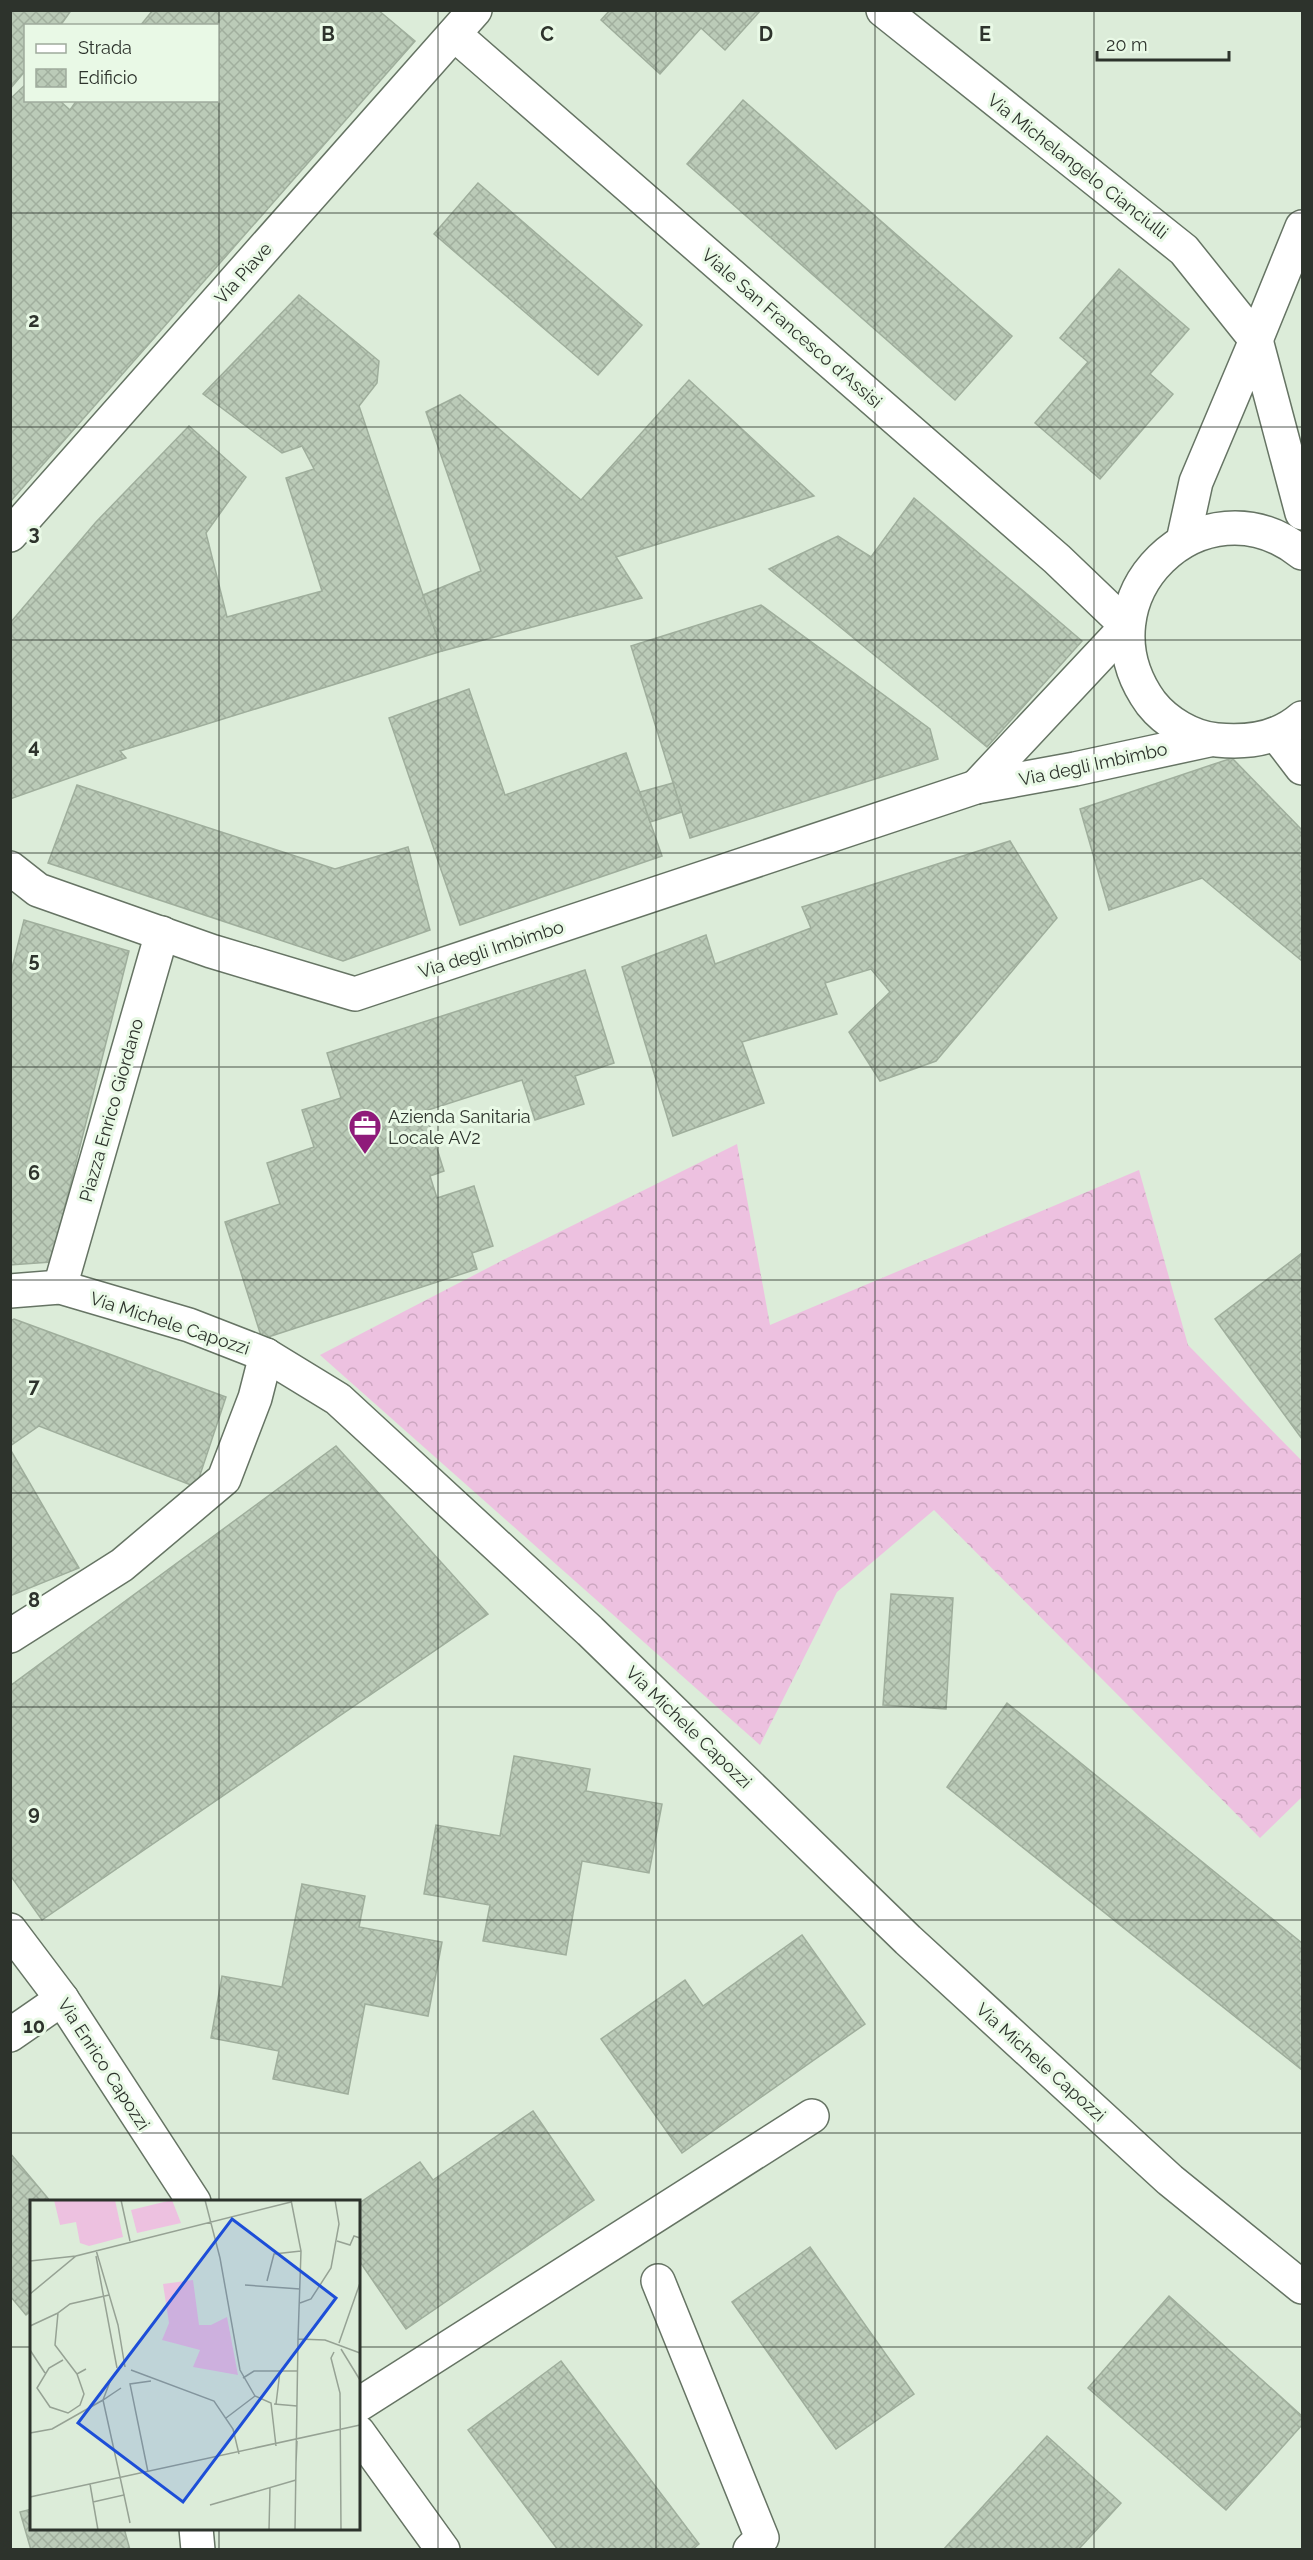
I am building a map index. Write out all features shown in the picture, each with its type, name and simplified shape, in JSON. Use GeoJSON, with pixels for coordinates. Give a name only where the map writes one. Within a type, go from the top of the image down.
{"type":"FeatureCollection","features":[{"type":"Feature","properties":{"kind":"street","name":"Via Michelangelo Cianciulli"},"geometry":{"type":"LineString","coordinates":[[883,10],[1184,250],[1256,340]]}},
{"type":"Feature","properties":{"kind":"street","name":"Via Piave"},"geometry":{"type":"LineString","coordinates":[[10,535],[465,22]]}},
{"type":"Feature","properties":{"kind":"street","name":"Viale San Francesco d'Assisi"},"geometry":{"type":"LineString","coordinates":[[465,22],[1057,559],[1127,626]]}},
{"type":"Feature","properties":{"kind":"street"},"geometry":{"type":"LineString","coordinates":[[1183,541],[1196,482],[1256,340],[1296,258],[1302,227]]}},
{"type":"Feature","properties":{"kind":"street"},"geometry":{"type":"LineString","coordinates":[[1256,340],[1302,513]]}},
{"type":"Feature","properties":{"kind":"street"},"geometry":{"type":"LineString","coordinates":[[1302,554],[1288,542],[1254,529],[1218,529],[1183,541],[1156,563],[1136,592],[1127,626],[1129,656],[1139,685],[1157,710],[1173,723],[1181,729],[1209,740],[1243,742],[1289,726],[1302,768]]}},
{"type":"Feature","properties":{"kind":"street","name":"Via degli Imbimbo"},"geometry":{"type":"LineString","coordinates":[[976,787],[1127,626]]}},
{"type":"Feature","properties":{"kind":"street","name":"Via degli Imbimbo"},"geometry":{"type":"LineString","coordinates":[[10,868],[38,890],[211,951],[355,994],[976,787],[1075,769],[1209,740]]}},
{"type":"Feature","properties":{"kind":"street","name":"Piazza Enrico Giordano"},"geometry":{"type":"LineString","coordinates":[[60,1287],[162,933]]}},
{"type":"Feature","properties":{"kind":"street","name":"Via Michele Capozzi"},"geometry":{"type":"LineString","coordinates":[[10,1291],[60,1287],[189,1325],[266,1355],[338,1399],[590,1631],[908,1940],[1170,2180],[1302,2288]]}},
{"type":"Feature","properties":{"kind":"street"},"geometry":{"type":"LineString","coordinates":[[11,1634],[122,1565],[224,1479],[255,1398],[266,1355]]}},
{"type":"Feature","properties":{"kind":"street","name":"Via Enrico Capozzi"},"geometry":{"type":"LineString","coordinates":[[10,1930],[62,1999],[193,2200]]}},
{"type":"Feature","properties":{"kind":"street"},"geometry":{"type":"LineString","coordinates":[[10,2035],[62,1999]]}},
{"type":"Feature","properties":{"kind":"street"},"geometry":{"type":"LineString","coordinates":[[360,2404],[812,2116]]}},
{"type":"Feature","properties":{"kind":"street"},"geometry":{"type":"LineString","coordinates":[[658,2281],[762,2538],[750,2550]]}},
{"type":"Feature","properties":{"kind":"street"},"geometry":{"type":"LineString","coordinates":[[360,2435],[443,2550]]}},
{"type":"Feature","properties":{"kind":"street"},"geometry":{"type":"LineString","coordinates":[[196,2530],[198,2550]]}},
{"type":"Feature","properties":{"kind":"green space"},"geometry":{"type":"Polygon","coordinates":[[[737,1144],[770,1325],[1139,1170],[1188,1345],[1302,1461],[1302,1797],[1260,1838],[934,1510],[837,1592],[760,1745],[320,1355],[509,1257],[737,1144]]]}},
{"type":"Feature","properties":{"kind":"building"},"geometry":{"type":"Polygon","coordinates":[[[10,10],[70,12],[61,24],[24,24],[24,72],[10,89],[10,10]]]}},
{"type":"Feature","properties":{"kind":"building"},"geometry":{"type":"Polygon","coordinates":[[[153,10],[378,10],[415,41],[10,502],[10,99],[24,86],[24,102],[61,102],[70,110],[76,102],[219,102],[219,24],[142,24],[153,10]]]}},
{"type":"Feature","properties":{"kind":"building"},"geometry":{"type":"Polygon","coordinates":[[[610,10],[761,10],[725,50],[701,28],[660,74],[601,20],[610,10]]]}},
{"type":"Feature","properties":{"kind":"building"},"geometry":{"type":"Polygon","coordinates":[[[743,100],[1012,336],[955,400],[687,164],[743,100]]]}},
{"type":"Feature","properties":{"kind":"building"},"geometry":{"type":"Polygon","coordinates":[[[478,183],[642,325],[598,375],[434,234],[478,183]]]}},
{"type":"Feature","properties":{"kind":"building"},"geometry":{"type":"Polygon","coordinates":[[[1119,269],[1189,329],[1150,374],[1173,394],[1100,479],[1035,423],[1088,362],[1060,338],[1119,269]]]}},
{"type":"Feature","properties":{"kind":"building"},"geometry":{"type":"Polygon","coordinates":[[[299,295],[379,361],[377,383],[359,406],[442,651],[120,751],[126,758],[10,799],[10,623],[96,522],[189,426],[246,477],[206,533],[227,617],[322,591],[286,478],[314,469],[302,446],[282,453],[203,394],[299,295]]]}},
{"type":"Feature","properties":{"kind":"building"},"geometry":{"type":"Polygon","coordinates":[[[689,380],[814,496],[616,557],[642,598],[442,651],[423,595],[481,571],[426,412],[460,395],[581,500],[689,380]]]}},
{"type":"Feature","properties":{"kind":"building"},"geometry":{"type":"Polygon","coordinates":[[[914,498],[1082,641],[987,747],[769,569],[838,536],[871,557],[914,498]]]}},
{"type":"Feature","properties":{"kind":"building"},"geometry":{"type":"Polygon","coordinates":[[[761,605],[930,729],[938,759],[690,838],[631,646],[761,605]]]}},
{"type":"Feature","properties":{"kind":"building"},"geometry":{"type":"Polygon","coordinates":[[[469,689],[505,795],[626,753],[662,856],[460,925],[389,718],[469,689]]]}},
{"type":"Feature","properties":{"kind":"building"},"geometry":{"type":"Polygon","coordinates":[[[1232,758],[1302,830],[1302,961],[1202,878],[1109,910],[1080,809],[1232,758]]]}},
{"type":"Feature","properties":{"kind":"building"},"geometry":{"type":"Polygon","coordinates":[[[673,783],[682,812],[650,822],[640,792],[673,783]]]}},
{"type":"Feature","properties":{"kind":"building"},"geometry":{"type":"Polygon","coordinates":[[[77,785],[335,869],[408,847],[430,930],[343,961],[48,863],[77,785]]]}},
{"type":"Feature","properties":{"kind":"building"},"geometry":{"type":"Polygon","coordinates":[[[1010,841],[1057,918],[936,1061],[880,1081],[849,1032],[890,992],[871,969],[825,983],[837,1014],[742,1042],[764,1103],[673,1136],[622,967],[706,935],[715,964],[811,928],[802,907],[1010,841]]]}},
{"type":"Feature","properties":{"kind":"building"},"geometry":{"type":"Polygon","coordinates":[[[24,920],[129,951],[51,1262],[10,1265],[10,976],[24,920]]]}},
{"type":"Feature","properties":{"kind":"building","name":"Azienda Sanitaria Locale AV2"},"geometry":{"type":"Polygon","coordinates":[[[585,970],[614,1063],[575,1076],[584,1104],[535,1120],[522,1080],[425,1111],[444,1171],[430,1176],[437,1198],[474,1186],[493,1246],[472,1253],[477,1269],[262,1339],[225,1222],[280,1204],[267,1163],[314,1147],[302,1110],[341,1098],[327,1053],[585,970]]]}},
{"type":"Feature","properties":{"kind":"building"},"geometry":{"type":"Polygon","coordinates":[[[1302,1253],[1302,1439],[1215,1319],[1302,1253]]]}},
{"type":"Feature","properties":{"kind":"building"},"geometry":{"type":"Polygon","coordinates":[[[14,1319],[226,1397],[196,1487],[39,1426],[10,1446],[10,1321],[14,1319]]]}},
{"type":"Feature","properties":{"kind":"building"},"geometry":{"type":"Polygon","coordinates":[[[336,1446],[488,1614],[42,1920],[10,1875],[10,1686],[336,1446]]]}},
{"type":"Feature","properties":{"kind":"building"},"geometry":{"type":"Polygon","coordinates":[[[10,1449],[79,1568],[10,1596],[10,1449]]]}},
{"type":"Feature","properties":{"kind":"building"},"geometry":{"type":"Polygon","coordinates":[[[891,1594],[953,1598],[946,1709],[883,1705],[891,1594]]]}},
{"type":"Feature","properties":{"kind":"building"},"geometry":{"type":"Polygon","coordinates":[[[1007,1703],[1302,1943],[1302,2070],[947,1787],[1007,1703]]]}},
{"type":"Feature","properties":{"kind":"building"},"geometry":{"type":"Polygon","coordinates":[[[514,1756],[590,1769],[586,1791],[662,1804],[649,1873],[582,1861],[566,1955],[483,1941],[490,1905],[424,1894],[436,1825],[500,1836],[514,1756]]]}},
{"type":"Feature","properties":{"kind":"building"},"geometry":{"type":"Polygon","coordinates":[[[302,1884],[365,1896],[359,1927],[442,1942],[428,2016],[365,2004],[348,2094],[273,2079],[279,2051],[211,2038],[222,1976],[282,1987],[302,1884]]]}},
{"type":"Feature","properties":{"kind":"building"},"geometry":{"type":"Polygon","coordinates":[[[802,1935],[865,2024],[682,2153],[601,2039],[685,1980],[703,2006],[802,1935]]]}},
{"type":"Feature","properties":{"kind":"building"},"geometry":{"type":"Polygon","coordinates":[[[533,2111],[594,2200],[406,2329],[360,2262],[360,2203],[420,2162],[433,2180],[533,2111]]]}},
{"type":"Feature","properties":{"kind":"building"},"geometry":{"type":"Polygon","coordinates":[[[10,2153],[49,2200],[30,2200],[30,2312],[26,2315],[10,2296],[10,2153]]]}},
{"type":"Feature","properties":{"kind":"building"},"geometry":{"type":"Polygon","coordinates":[[[810,2247],[914,2394],[836,2449],[732,2302],[810,2247]]]}},
{"type":"Feature","properties":{"kind":"building"},"geometry":{"type":"Polygon","coordinates":[[[1169,2296],[1302,2416],[1302,2425],[1226,2510],[1088,2388],[1169,2296]]]}},
{"type":"Feature","properties":{"kind":"building"},"geometry":{"type":"Polygon","coordinates":[[[561,2361],[699,2544],[692,2550],[558,2550],[468,2430],[561,2361]]]}},
{"type":"Feature","properties":{"kind":"building"},"geometry":{"type":"Polygon","coordinates":[[[1047,2436],[1121,2503],[1078,2550],[943,2550],[1047,2436]]]}},
{"type":"Feature","properties":{"kind":"building"},"geometry":{"type":"Polygon","coordinates":[[[30,2510],[30,2530],[125,2530],[130,2550],[31,2550],[20,2512],[30,2510]]]}},
{"type":"Feature","properties":{"kind":"place","name":"Azienda Sanitaria Locale AV2"},"geometry":{"type":"Point","coordinates":[365,1155]}}]}
